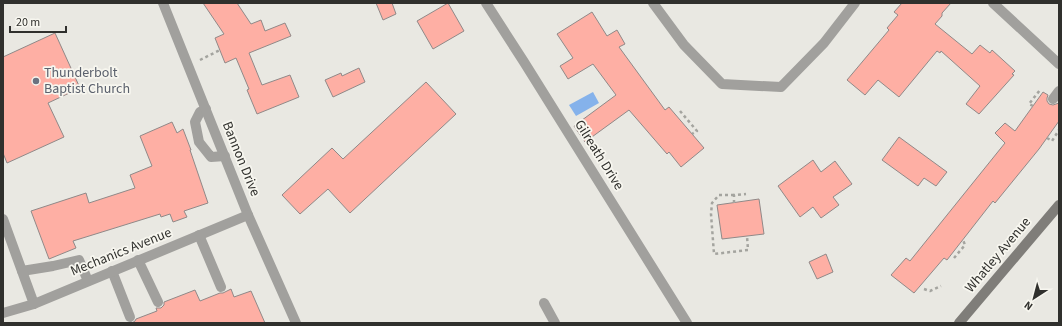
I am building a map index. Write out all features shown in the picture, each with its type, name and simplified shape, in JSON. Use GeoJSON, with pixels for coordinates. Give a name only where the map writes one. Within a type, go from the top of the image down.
{"type":"FeatureCollection","features":[{"type":"Feature","properties":{"kind":"street","name":"Bannon Drive"},"geometry":{"type":"LineString","coordinates":[[164,3],[248,215],[296,323]]}},
{"type":"Feature","properties":{"kind":"street","name":"Gilreath Drive"},"geometry":{"type":"LineString","coordinates":[[486,3],[687,323]]}},
{"type":"Feature","properties":{"kind":"street"},"geometry":{"type":"LineString","coordinates":[[653,3],[684,44],[722,84],[781,87],[824,43],[855,3]]}},
{"type":"Feature","properties":{"kind":"street"},"geometry":{"type":"LineString","coordinates":[[993,3],[1059,64]]}},
{"type":"Feature","properties":{"kind":"street"},"geometry":{"type":"LineString","coordinates":[[206,109],[200,112],[195,122],[199,142],[211,157],[225,156]]}},
{"type":"Feature","properties":{"kind":"street","name":"Whatley Avenue"},"geometry":{"type":"LineString","coordinates":[[959,323],[1059,205]]}},
{"type":"Feature","properties":{"kind":"street","name":"Mechanics Avenue"},"geometry":{"type":"LineString","coordinates":[[3,314],[34,304],[248,215]]}},
{"type":"Feature","properties":{"kind":"street"},"geometry":{"type":"LineString","coordinates":[[3,219],[34,304]]}},
{"type":"Feature","properties":{"kind":"street"},"geometry":{"type":"LineString","coordinates":[[200,235],[221,288]]}},
{"type":"Feature","properties":{"kind":"street"},"geometry":{"type":"LineString","coordinates":[[22,271],[79,260],[88,281]]}},
{"type":"Feature","properties":{"kind":"street"},"geometry":{"type":"LineString","coordinates":[[138,260],[158,302]]}},
{"type":"Feature","properties":{"kind":"street"},"geometry":{"type":"LineString","coordinates":[[112,271],[130,317]]}},
{"type":"Feature","properties":{"kind":"street"},"geometry":{"type":"LineString","coordinates":[[544,303],[555,323]]}},
{"type":"Feature","properties":{"kind":"path"},"geometry":{"type":"LineString","coordinates":[[188,65],[220,50]]}},
{"type":"Feature","properties":{"kind":"path"},"geometry":{"type":"LineString","coordinates":[[680,111],[698,131],[692,134]]}},
{"type":"Feature","properties":{"kind":"path"},"geometry":{"type":"LineString","coordinates":[[1047,138],[1052,141],[1059,130]]}},
{"type":"Feature","properties":{"kind":"path"},"geometry":{"type":"LineString","coordinates":[[746,194],[719,195],[712,203],[711,214],[714,254],[748,250],[747,236]]}},
{"type":"Feature","properties":{"kind":"path"},"geometry":{"type":"LineString","coordinates":[[734,195],[734,202]]}},
{"type":"Feature","properties":{"kind":"path"},"geometry":{"type":"LineString","coordinates":[[954,258],[965,245],[963,240]]}},
{"type":"Feature","properties":{"kind":"path"},"geometry":{"type":"LineString","coordinates":[[924,288],[930,291],[941,286]]}},
{"type":"Feature","properties":{"kind":"water"},"geometry":{"type":"Polygon","coordinates":[[[593,92],[599,103],[576,116],[569,105],[593,92]]]}},
{"type":"Feature","properties":{"kind":"building"},"geometry":{"type":"Polygon","coordinates":[[[203,3],[237,3],[251,24],[261,20],[265,31],[285,23],[291,36],[249,53],[262,85],[290,75],[299,97],[257,114],[247,90],[249,89],[236,58],[225,63],[215,38],[224,34],[203,3]]]}},
{"type":"Feature","properties":{"kind":"building"},"geometry":{"type":"Polygon","coordinates":[[[376,3],[392,3],[396,14],[383,20],[376,3]]]}},
{"type":"Feature","properties":{"kind":"building"},"geometry":{"type":"Polygon","coordinates":[[[448,3],[464,31],[433,49],[417,21],[448,3]]]}},
{"type":"Feature","properties":{"kind":"building"},"geometry":{"type":"Polygon","coordinates":[[[902,3],[951,3],[935,24],[972,54],[980,45],[990,53],[992,50],[1015,71],[1012,74],[1014,75],[979,114],[966,104],[980,86],[941,51],[940,53],[937,51],[899,97],[878,80],[865,95],[847,80],[889,30],[887,28],[898,15],[894,12],[902,3]]]}},
{"type":"Feature","properties":{"kind":"building"},"geometry":{"type":"Polygon","coordinates":[[[592,12],[607,36],[617,30],[625,44],[619,47],[665,110],[669,107],[704,148],[681,167],[669,152],[667,154],[629,110],[585,142],[574,126],[616,95],[593,64],[568,79],[560,66],[573,58],[557,34],[592,12]]]}},
{"type":"Feature","properties":{"kind":"building"},"geometry":{"type":"Polygon","coordinates":[[[55,33],[80,88],[48,103],[64,137],[7,163],[3,153],[3,57],[55,33]]]}},
{"type":"Feature","properties":{"kind":"building"},"geometry":{"type":"Polygon","coordinates":[[[359,68],[365,82],[333,97],[325,80],[341,73],[342,76],[359,68]]]}},
{"type":"Feature","properties":{"kind":"building"},"geometry":{"type":"Polygon","coordinates":[[[426,82],[456,114],[350,213],[328,189],[300,214],[282,195],[332,148],[343,159],[426,82]]]}},
{"type":"Feature","properties":{"kind":"building"},"geometry":{"type":"Polygon","coordinates":[[[1043,92],[1048,95],[1047,101],[1049,104],[1053,105],[1059,103],[1059,121],[1039,149],[995,203],[993,201],[947,260],[944,258],[914,293],[891,275],[906,258],[910,261],[1005,143],[995,133],[1005,123],[1015,131],[1043,92]]]}},
{"type":"Feature","properties":{"kind":"building"},"geometry":{"type":"Polygon","coordinates":[[[172,122],[177,133],[183,129],[208,203],[184,211],[187,217],[173,222],[170,214],[161,217],[160,214],[73,241],[76,248],[49,259],[31,211],[86,193],[89,203],[135,188],[130,175],[152,166],[140,136],[172,122]]]}},
{"type":"Feature","properties":{"kind":"building"},"geometry":{"type":"Polygon","coordinates":[[[899,137],[947,172],[936,186],[924,178],[918,186],[882,160],[899,137]]]}},
{"type":"Feature","properties":{"kind":"building"},"geometry":{"type":"Polygon","coordinates":[[[813,160],[821,172],[835,161],[852,184],[833,197],[839,205],[821,218],[813,207],[800,217],[778,186],[813,160]]]}},
{"type":"Feature","properties":{"kind":"building"},"geometry":{"type":"Polygon","coordinates":[[[759,199],[764,234],[722,239],[717,205],[759,199]]]}},
{"type":"Feature","properties":{"kind":"building"},"geometry":{"type":"Polygon","coordinates":[[[826,254],[833,272],[817,279],[809,262],[826,254]]]}},
{"type":"Feature","properties":{"kind":"building"},"geometry":{"type":"Polygon","coordinates":[[[231,289],[234,297],[251,291],[265,323],[132,323],[136,319],[157,311],[156,308],[161,308],[164,305],[164,302],[195,290],[200,301],[231,289]]]}},
{"type":"Feature","properties":{"kind":"place","name":"Thunderbolt Baptist Church"},"geometry":{"type":"Point","coordinates":[36,81]}}]}
